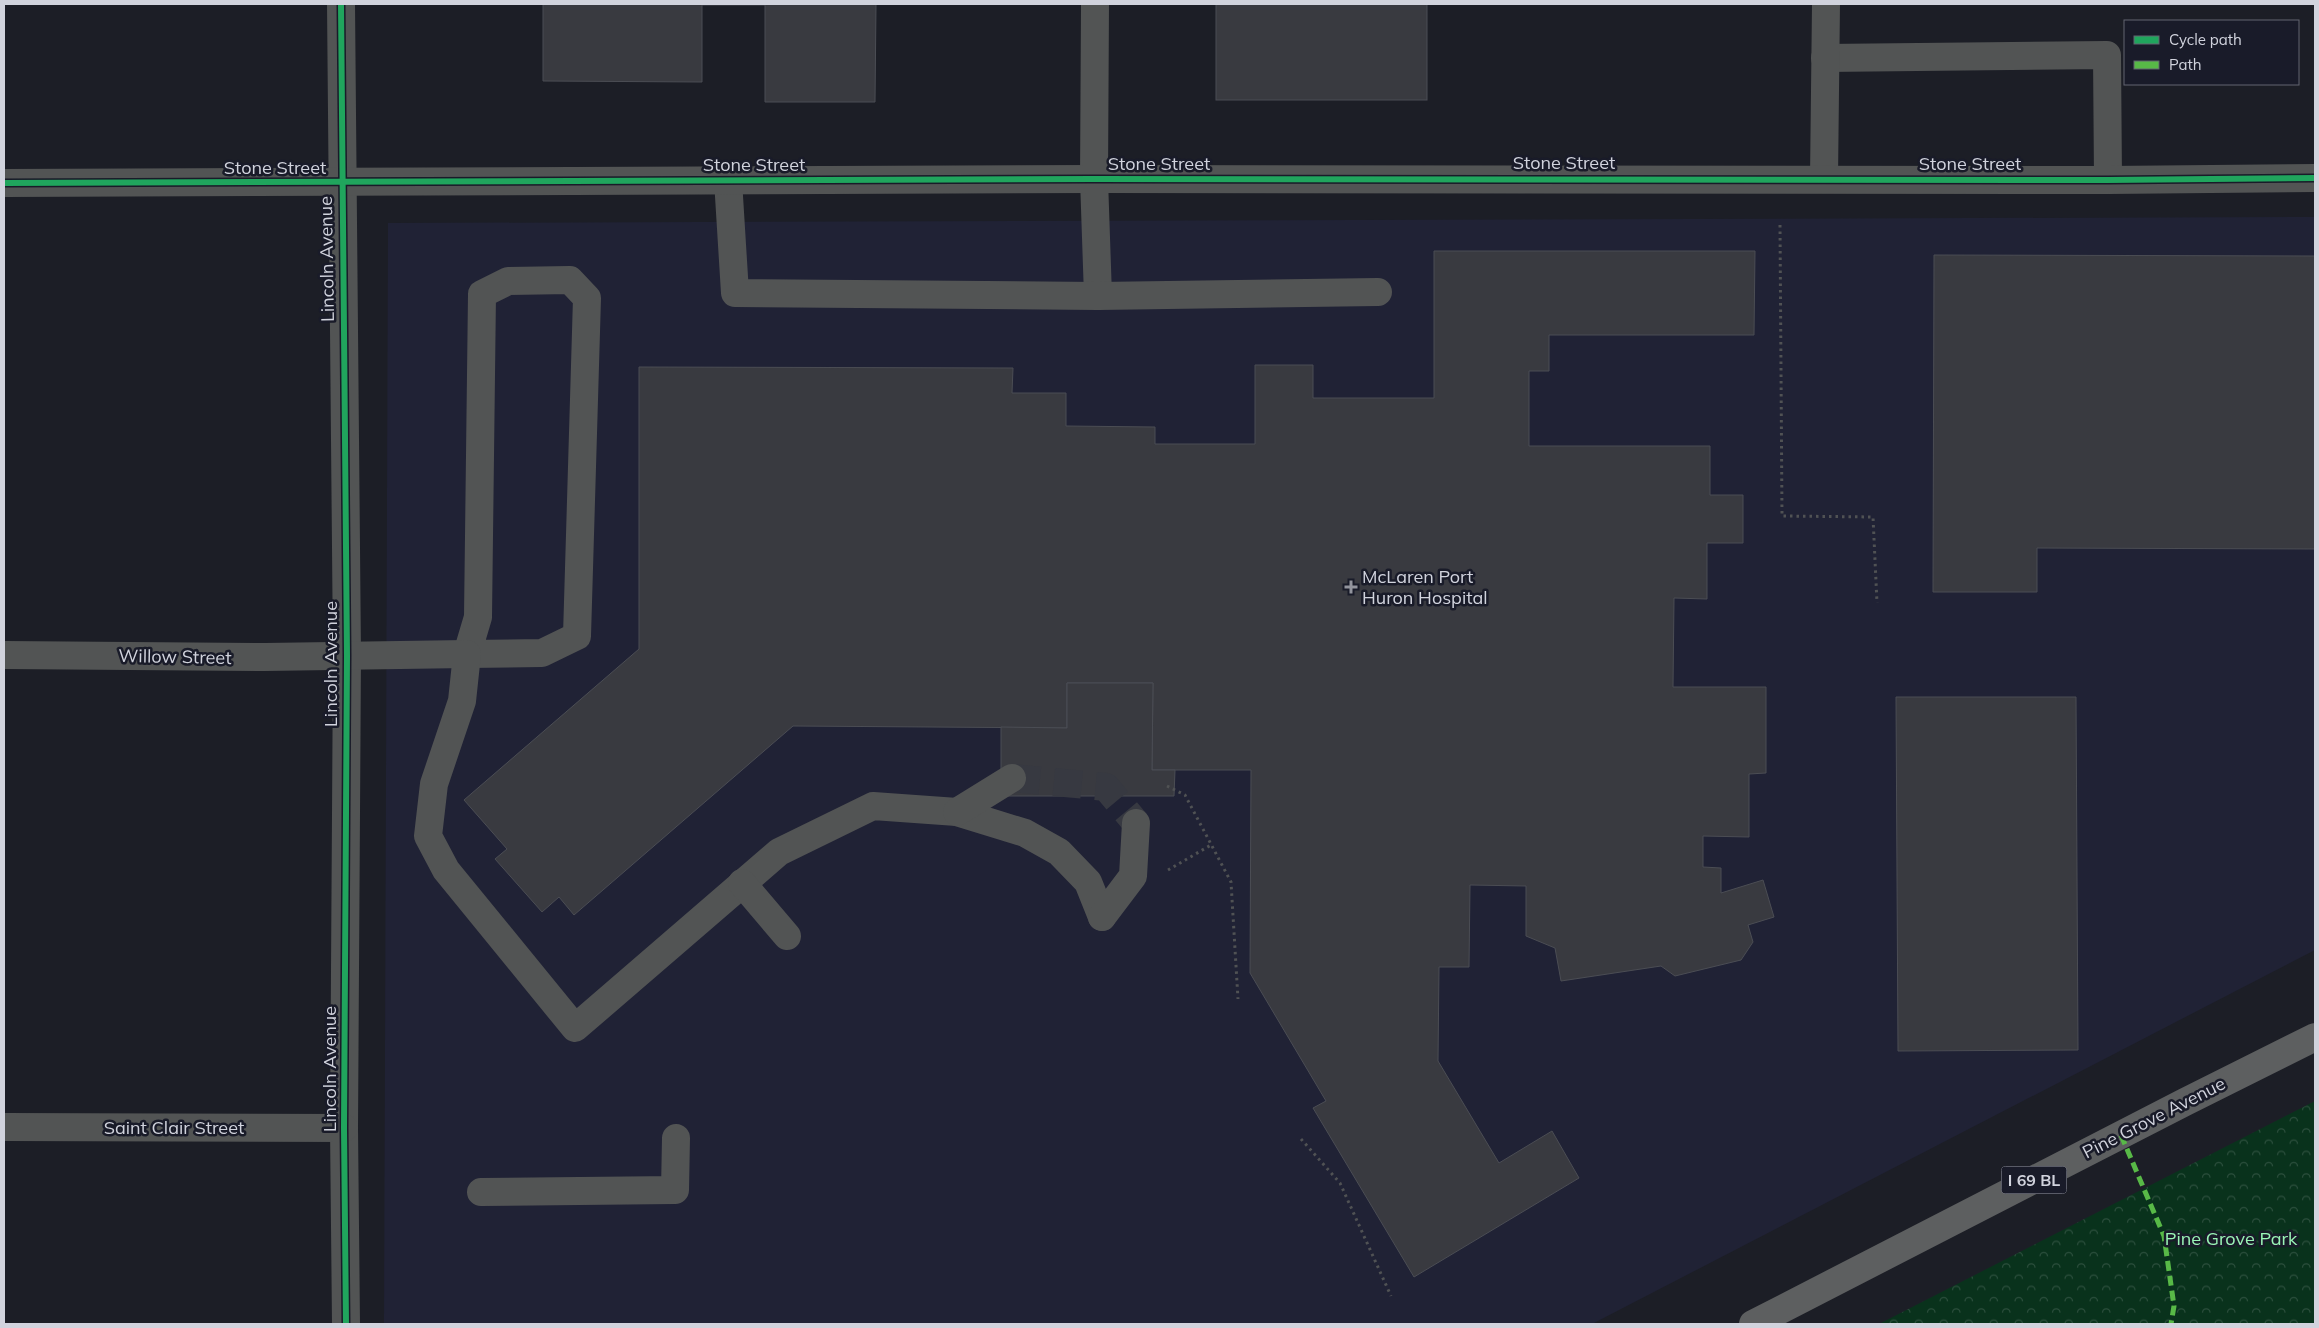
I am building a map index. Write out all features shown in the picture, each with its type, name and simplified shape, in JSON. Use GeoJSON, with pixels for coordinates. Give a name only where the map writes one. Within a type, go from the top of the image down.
{"type":"FeatureCollection","features":[{"type":"Feature","properties":{"kind":"main road","name":"Pine Grove Avenue"},"geometry":{"type":"LineString","coordinates":[[1753,1324],[2315,1037]]}},
{"type":"Feature","properties":{"kind":"street","name":"Lincoln Avenue"},"geometry":{"type":"LineString","coordinates":[[341,4],[347,656],[344,1128],[346,1324]]}},
{"type":"Feature","properties":{"kind":"street"},"geometry":{"type":"LineString","coordinates":[[1095,4],[1094,179],[1098,296]]}},
{"type":"Feature","properties":{"kind":"street"},"geometry":{"type":"LineString","coordinates":[[1824,178],[1826,4]]}},
{"type":"Feature","properties":{"kind":"street"},"geometry":{"type":"LineString","coordinates":[[1825,58],[2107,55],[2108,180]]}},
{"type":"Feature","properties":{"kind":"street","name":"Stone Street"},"geometry":{"type":"LineString","coordinates":[[4,184],[1094,179],[1824,178],[2108,180],[2315,178]]}},
{"type":"Feature","properties":{"kind":"street"},"geometry":{"type":"LineString","coordinates":[[728,180],[735,293],[1098,296],[1378,292]]}},
{"type":"Feature","properties":{"kind":"street"},"geometry":{"type":"LineString","coordinates":[[467,654],[542,654],[578,636],[587,298],[570,280],[508,281],[482,294],[478,617],[467,654],[462,701],[434,784],[428,836],[446,870],[575,1028],[779,852],[873,806],[958,812],[1025,833],[1059,852],[1088,882],[1102,917],[1133,876],[1136,823]]}},
{"type":"Feature","properties":{"kind":"street","name":"Willow Street"},"geometry":{"type":"LineString","coordinates":[[4,655],[256,657],[467,654]]}},
{"type":"Feature","properties":{"kind":"street"},"geometry":{"type":"LineString","coordinates":[[958,812],[1012,778]]}},
{"type":"Feature","properties":{"kind":"street"},"geometry":{"type":"LineString","coordinates":[[742,883],[787,936]]}},
{"type":"Feature","properties":{"kind":"street","name":"Saint Clair Street"},"geometry":{"type":"LineString","coordinates":[[4,1127],[344,1128]]}},
{"type":"Feature","properties":{"kind":"street"},"geometry":{"type":"LineString","coordinates":[[480,1192],[675,1190],[676,1138]]}},
{"type":"Feature","properties":{"kind":"path"},"geometry":{"type":"LineString","coordinates":[[1780,225],[1782,516],[1873,517],[1877,603]]}},
{"type":"Feature","properties":{"kind":"path"},"geometry":{"type":"LineString","coordinates":[[1166,786],[1185,795],[1231,882],[1238,999]]}},
{"type":"Feature","properties":{"kind":"path"},"geometry":{"type":"LineString","coordinates":[[1168,870],[1211,845]]}},
{"type":"Feature","properties":{"kind":"path"},"geometry":{"type":"LineString","coordinates":[[1302,1139],[1340,1184],[1391,1296]]}},
{"type":"Feature","properties":{"kind":"shaded area","name":"McLaren Port Huron Hospital"},"geometry":{"type":"Polygon","coordinates":[[[2315,217],[2315,950],[1592,1324],[384,1324],[388,223],[2315,217]]]}},
{"type":"Feature","properties":{"kind":"green space","name":"Pine Grove Park"},"geometry":{"type":"Polygon","coordinates":[[[2315,1101],[2315,1324],[1879,1324],[2315,1101]]]}},
{"type":"Feature","properties":{"kind":"building"},"geometry":{"type":"Polygon","coordinates":[[[543,4],[876,4],[875,102],[765,102],[765,5],[702,5],[702,82],[543,81],[543,4]]]}},
{"type":"Feature","properties":{"kind":"building"},"geometry":{"type":"Polygon","coordinates":[[[1216,4],[1427,4],[1427,100],[1216,100],[1216,4]]]}},
{"type":"Feature","properties":{"kind":"building"},"geometry":{"type":"Polygon","coordinates":[[[1434,251],[1755,251],[1754,335],[1549,335],[1549,371],[1529,371],[1529,446],[1710,446],[1710,495],[1743,495],[1743,543],[1707,543],[1707,599],[1674,598],[1673,687],[1766,687],[1766,773],[1749,774],[1749,837],[1703,836],[1703,867],[1721,868],[1721,893],[1763,880],[1774,917],[1748,925],[1753,942],[1741,960],[1675,976],[1661,966],[1561,981],[1555,948],[1526,936],[1526,886],[1470,885],[1469,967],[1439,967],[1438,1061],[1499,1163],[1552,1131],[1579,1178],[1414,1277],[1313,1108],[1326,1101],[1250,973],[1251,770],[1152,770],[1153,683],[1067,683],[1067,728],[793,726],[574,915],[559,897],[542,912],[495,859],[507,849],[464,800],[639,649],[639,367],[1013,368],[1012,393],[1066,393],[1066,426],[1155,427],[1155,444],[1255,444],[1255,365],[1313,365],[1313,398],[1434,398],[1434,251]]]}},
{"type":"Feature","properties":{"kind":"building"},"geometry":{"type":"Polygon","coordinates":[[[1934,255],[2315,256],[2315,549],[2037,548],[2037,592],[1933,592],[1934,255]]]}},
{"type":"Feature","properties":{"kind":"building"},"geometry":{"type":"Polygon","coordinates":[[[1067,683],[1153,683],[1152,770],[1175,770],[1174,796],[1001,796],[1001,727],[1067,728],[1067,683]]]}},
{"type":"Feature","properties":{"kind":"building"},"geometry":{"type":"Polygon","coordinates":[[[1896,697],[2076,697],[2078,1050],[1898,1051],[1896,697]]]}},
{"type":"Feature","properties":{"kind":"tunnel"},"geometry":{"type":"LineString","coordinates":[[1012,778],[1106,787],[1136,823]]}},
{"type":"Feature","properties":{"kind":"marked path"},"geometry":{"type":"LineString","coordinates":[[2121,1135],[2164,1236],[2174,1306],[2171,1324]]}},
{"type":"Feature","properties":{"kind":"cycle path"},"geometry":{"type":"LineString","coordinates":[[341,4],[347,656],[344,1128],[346,1324]]}},
{"type":"Feature","properties":{"kind":"cycle path"},"geometry":{"type":"LineString","coordinates":[[4,183],[1094,179],[2108,180],[2315,178]]}},
{"type":"Feature","properties":{"kind":"place","name":"McLaren Port Huron Hospital"},"geometry":{"type":"Point","coordinates":[1351,587]}}]}
